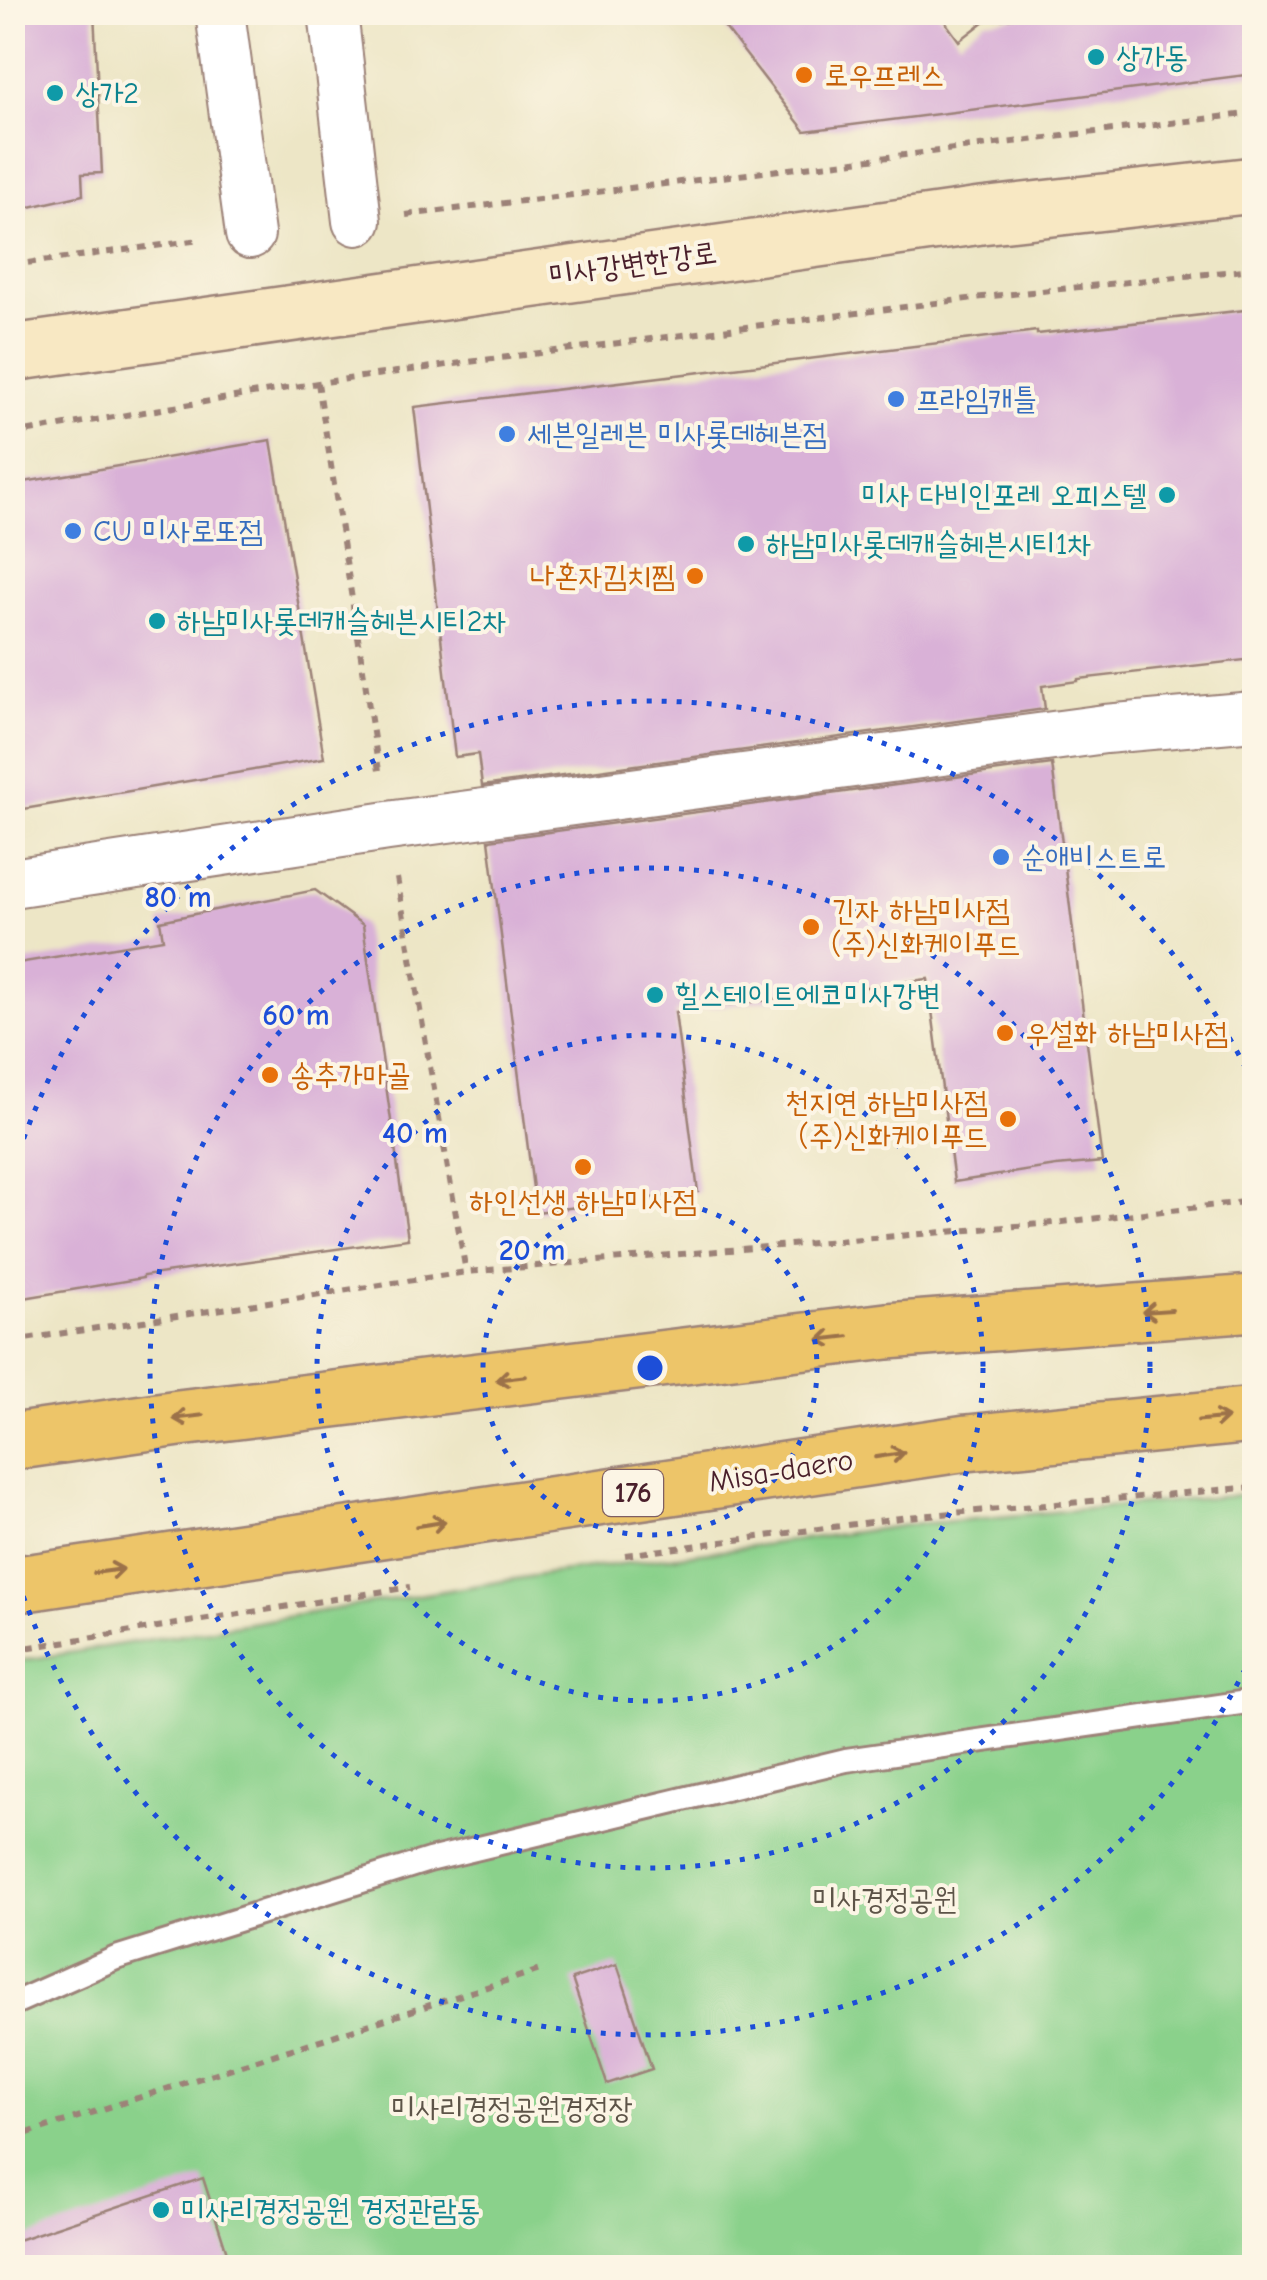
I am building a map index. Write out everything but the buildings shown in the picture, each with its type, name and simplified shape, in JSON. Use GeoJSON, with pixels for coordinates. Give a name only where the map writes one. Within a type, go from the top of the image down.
{"type":"FeatureCollection","features":[{"type":"Feature","properties":{"kind":"main road"},"geometry":{"type":"LineString","coordinates":[[12,1442],[887,1331],[1254,1303]]}},
{"type":"Feature","properties":{"kind":"main road","name":"Misa-daero"},"geometry":{"type":"LineString","coordinates":[[12,1584],[967,1443],[1254,1415]]}},
{"type":"Feature","properties":{"kind":"street"},"geometry":{"type":"LineString","coordinates":[[220,12],[250,234]]}},
{"type":"Feature","properties":{"kind":"street"},"geometry":{"type":"LineString","coordinates":[[333,12],[357,221]]}},
{"type":"Feature","properties":{"kind":"street","name":"미사강변한강로"},"geometry":{"type":"LineString","coordinates":[[12,352],[981,216],[1254,185]]}},
{"type":"Feature","properties":{"kind":"street"},"geometry":{"type":"LineString","coordinates":[[12,883],[388,826],[1105,729],[1254,716]]}},
{"type":"Feature","properties":{"kind":"lane"},"geometry":{"type":"LineString","coordinates":[[12,2004],[116,1958],[429,1860],[846,1760],[1254,1700]]}},
{"type":"Feature","properties":{"kind":"path"},"geometry":{"type":"LineString","coordinates":[[357,221],[1254,112]]}},
{"type":"Feature","properties":{"kind":"path"},"geometry":{"type":"LineString","coordinates":[[12,265],[250,234]]}},
{"type":"Feature","properties":{"kind":"path"},"geometry":{"type":"LineString","coordinates":[[12,434],[318,382],[982,297],[1254,269]]}},
{"type":"Feature","properties":{"kind":"path"},"geometry":{"type":"LineString","coordinates":[[12,1341],[466,1272],[1053,1223],[1254,1201]]}},
{"type":"Feature","properties":{"kind":"path"},"geometry":{"type":"LineString","coordinates":[[621,1556],[908,1518],[1254,1486]]}},
{"type":"Feature","properties":{"kind":"path"},"geometry":{"type":"LineString","coordinates":[[12,1650],[426,1585]]}},
{"type":"Feature","properties":{"kind":"path"},"geometry":{"type":"LineString","coordinates":[[12,2138],[540,1970]]}},
{"type":"Feature","properties":{"kind":"green space","name":"미사경정공원"},"geometry":{"type":"Polygon","coordinates":[[[1254,1494],[1254,2267],[13,2268],[13,1662],[546,1574],[908,1525],[1254,1494]]]}},
{"type":"Feature","properties":{"kind":"place","name":"상가동"},"geometry":{"type":"Point","coordinates":[1096,57]}},
{"type":"Feature","properties":{"kind":"place","name":"로우프레스"},"geometry":{"type":"Point","coordinates":[804,75]}},
{"type":"Feature","properties":{"kind":"place","name":"상가2"},"geometry":{"type":"Point","coordinates":[55,93]}},
{"type":"Feature","properties":{"kind":"place","name":"프라임캐틀"},"geometry":{"type":"Point","coordinates":[896,399]}},
{"type":"Feature","properties":{"kind":"place","name":"세븐일레븐 미사롯데헤븐점"},"geometry":{"type":"Point","coordinates":[507,434]}},
{"type":"Feature","properties":{"kind":"place","name":"미사 다비인포레 오피스텔"},"geometry":{"type":"Point","coordinates":[1167,495]}},
{"type":"Feature","properties":{"kind":"place","name":"CU 미사로또점"},"geometry":{"type":"Point","coordinates":[73,531]}},
{"type":"Feature","properties":{"kind":"place","name":"하남미사롯데캐슬헤븐시티1차"},"geometry":{"type":"Point","coordinates":[746,544]}},
{"type":"Feature","properties":{"kind":"place","name":"나혼자김치찜"},"geometry":{"type":"Point","coordinates":[695,576]}},
{"type":"Feature","properties":{"kind":"place","name":"하남미사롯데캐슬헤븐시티2차"},"geometry":{"type":"Point","coordinates":[157,621]}},
{"type":"Feature","properties":{"kind":"place","name":"순애비스트로"},"geometry":{"type":"Point","coordinates":[1001,857]}},
{"type":"Feature","properties":{"kind":"place","name":"긴자 하남미사점 (주)신화케이푸드"},"geometry":{"type":"Point","coordinates":[811,927]}},
{"type":"Feature","properties":{"kind":"place","name":"힐스테이트에코미사강변"},"geometry":{"type":"Point","coordinates":[655,995]}},
{"type":"Feature","properties":{"kind":"place","name":"우설화 하남미사점"},"geometry":{"type":"Point","coordinates":[1005,1033]}},
{"type":"Feature","properties":{"kind":"place","name":"송추가마골"},"geometry":{"type":"Point","coordinates":[270,1075]}},
{"type":"Feature","properties":{"kind":"place","name":"천지연 하남미사점 (주)신화케이푸드"},"geometry":{"type":"Point","coordinates":[1008,1119]}},
{"type":"Feature","properties":{"kind":"place","name":"하인선생 하남미사점"},"geometry":{"type":"Point","coordinates":[583,1167]}},
{"type":"Feature","properties":{"kind":"place","name":"미사리경정공원 경정관람동"},"geometry":{"type":"Point","coordinates":[161,2210]}},
{"type":"Feature","properties":{"kind":"park label","name":"미사리경정공원경정장"},"geometry":{"type":"Point","coordinates":[512,2108]}}]}
